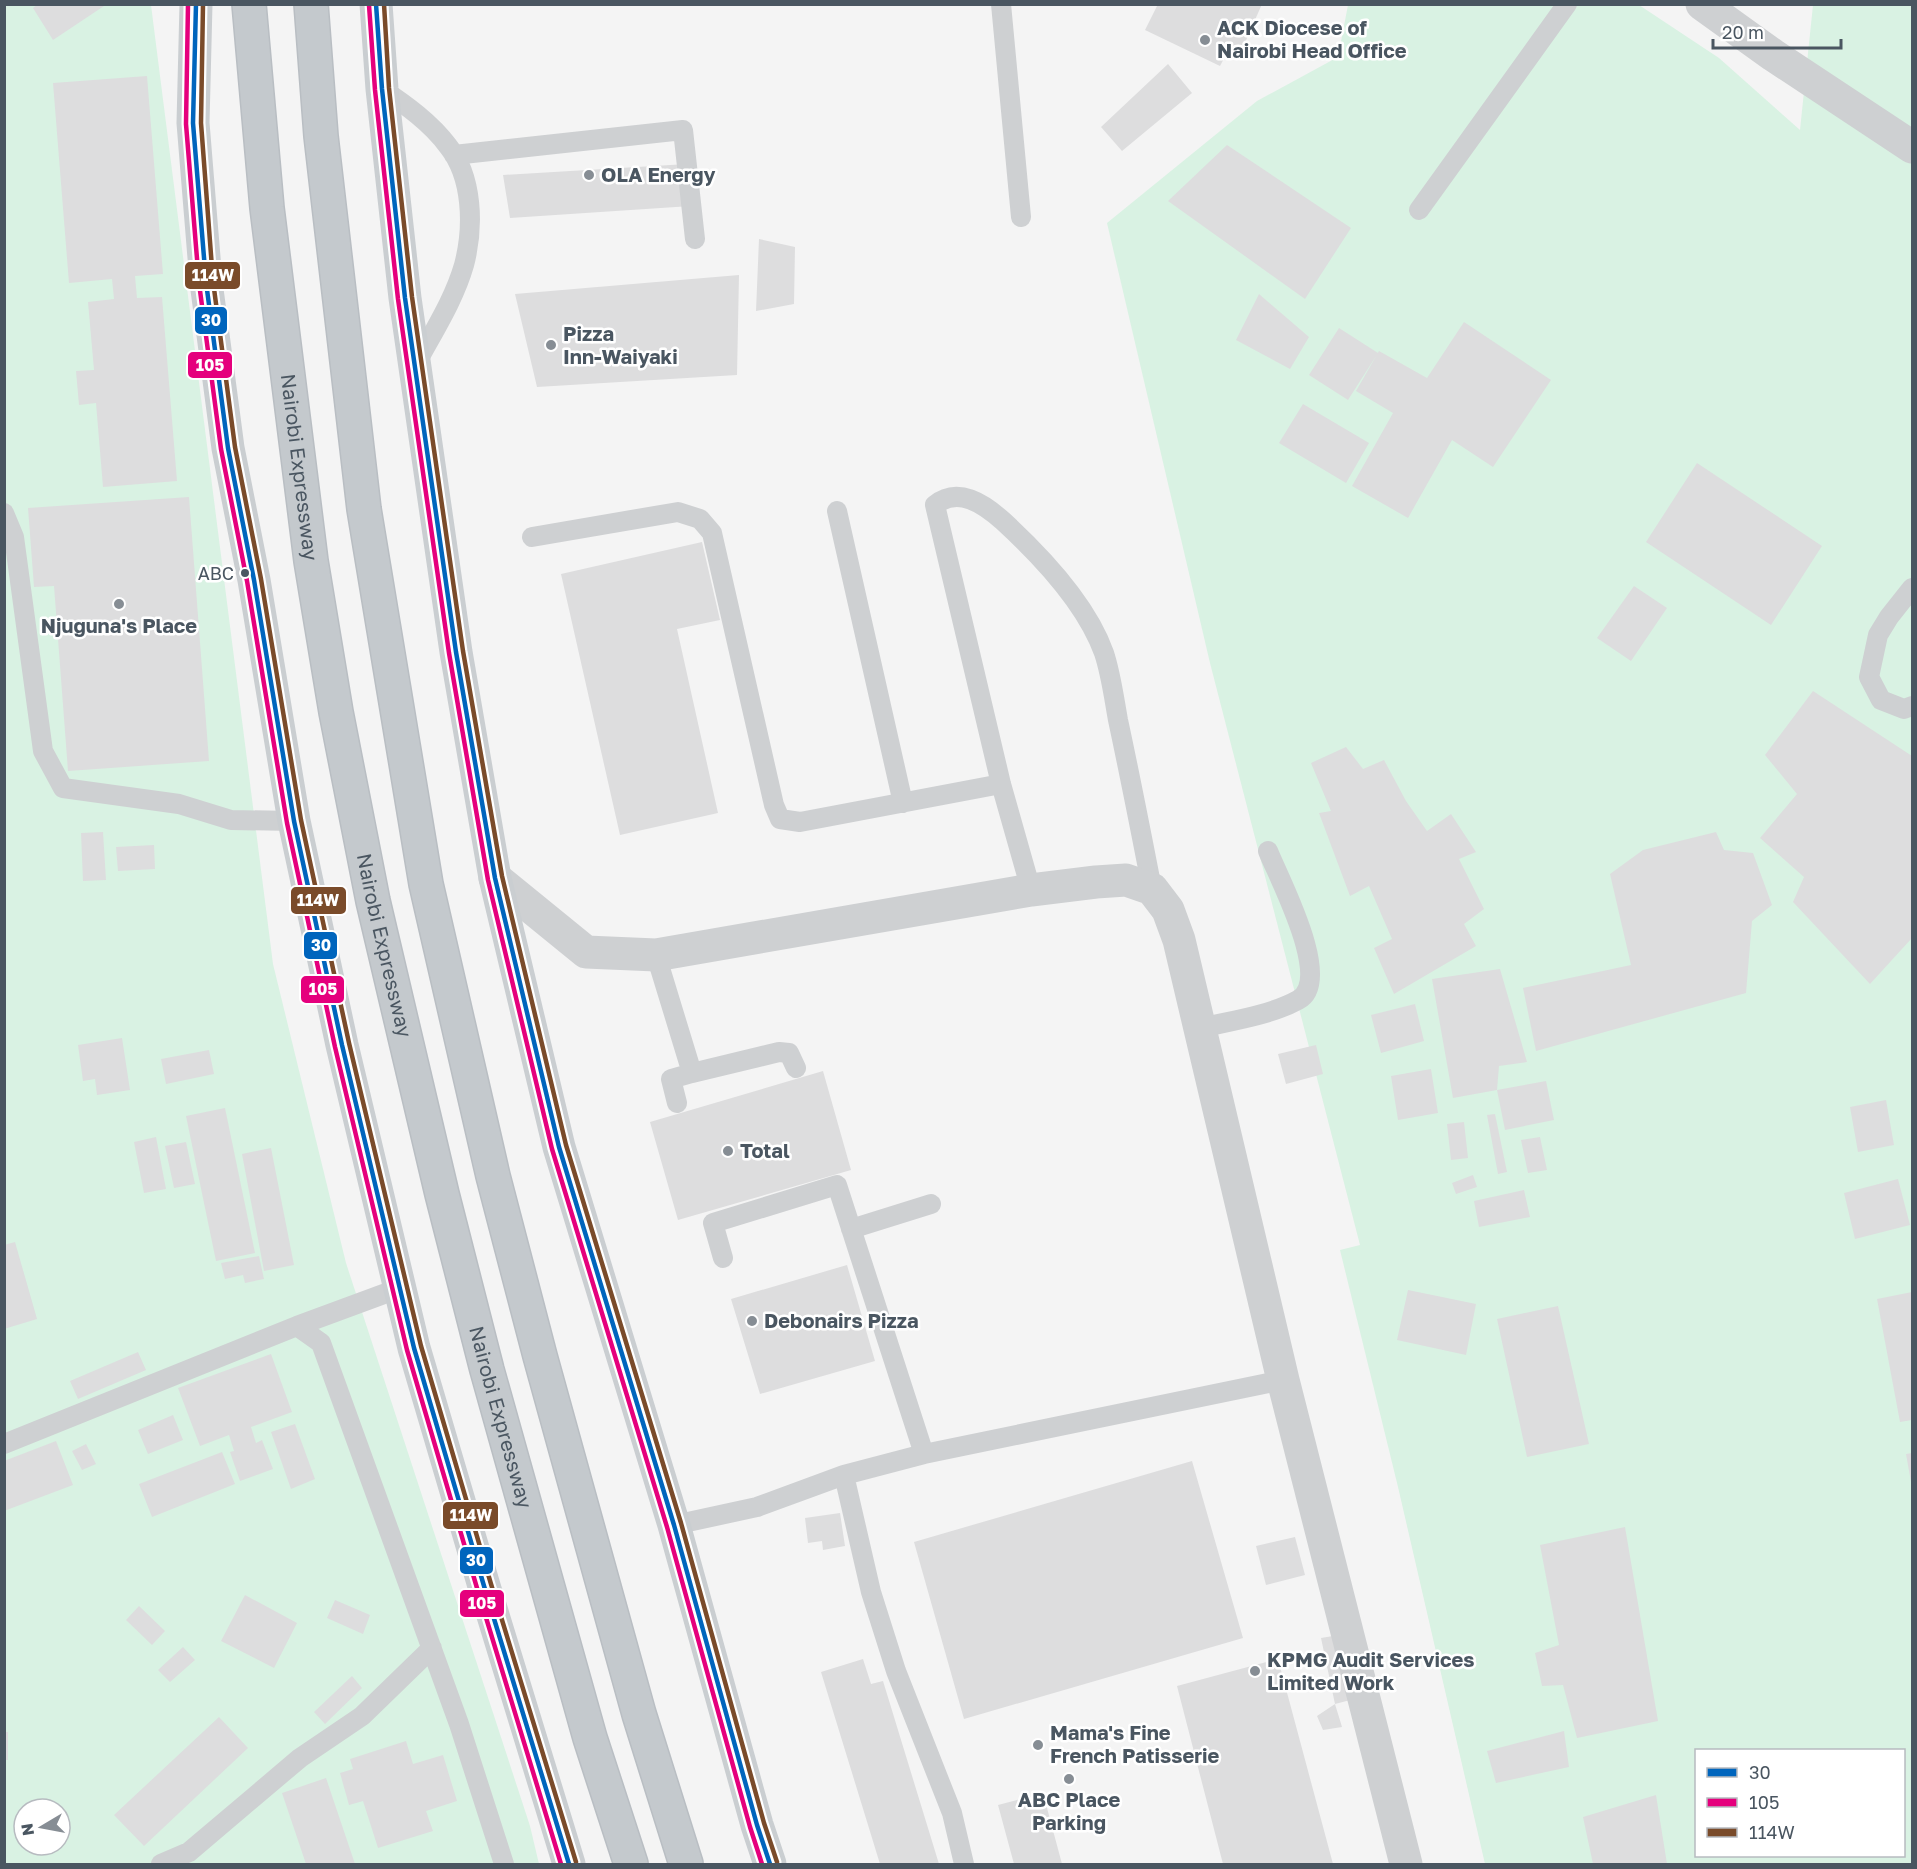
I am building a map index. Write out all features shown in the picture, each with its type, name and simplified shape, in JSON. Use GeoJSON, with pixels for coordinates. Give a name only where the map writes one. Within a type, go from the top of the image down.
{"type":"FeatureCollection","features":[{"type":"Feature","properties":{"kind":"highway","name":"Nairobi Expressway"},"geometry":{"type":"LineString","coordinates":[[249,4],[267,208],[311,561],[336,712],[373,901],[442,1194],[487,1370],[590,1738],[631,1864]]}},
{"type":"Feature","properties":{"kind":"highway"},"geometry":{"type":"LineString","coordinates":[[311,4],[323,147],[364,508],[426,884],[493,1176],[639,1714],[686,1864]]}},
{"type":"Feature","properties":{"kind":"main road"},"geometry":{"type":"LineString","coordinates":[[196,4],[193,123],[206,282],[228,448],[254,580],[294,821],[342,1045],[414,1348],[569,1864]]}},
{"type":"Feature","properties":{"kind":"main road"},"geometry":{"type":"LineString","coordinates":[[376,4],[382,89],[405,298],[456,652],[495,878],[559,1147],[674,1525],[757,1825],[770,1864]]}},
{"type":"Feature","properties":{"kind":"street"},"geometry":{"type":"LineString","coordinates":[[1702,4],[1773,55],[1912,147]]}},
{"type":"Feature","properties":{"kind":"street"},"geometry":{"type":"LineString","coordinates":[[495,878],[586,952],[656,956],[1031,890],[1126,880],[1152,889],[1168,910],[1179,940],[1283,1380],[1406,1864]]}},
{"type":"Feature","properties":{"kind":"lane"},"geometry":{"type":"LineString","coordinates":[[1001,4],[1021,217]]}},
{"type":"Feature","properties":{"kind":"lane"},"geometry":{"type":"LineString","coordinates":[[1419,210],[1567,4]]}},
{"type":"Feature","properties":{"kind":"lane"},"geometry":{"type":"LineString","coordinates":[[382,89],[412,110],[448,145],[467,185],[470,210],[464,264],[453,294],[415,366]]}},
{"type":"Feature","properties":{"kind":"lane"},"geometry":{"type":"LineString","coordinates":[[454,155],[683,130],[695,239]]}},
{"type":"Feature","properties":{"kind":"lane"},"geometry":{"type":"LineString","coordinates":[[1031,890],[1001,784],[935,505],[943,498],[971,499],[990,509],[1026,542],[1074,598],[1091,626],[1104,654],[1134,791],[1152,889]]}},
{"type":"Feature","properties":{"kind":"lane"},"geometry":{"type":"LineString","coordinates":[[837,511],[903,803]]}},
{"type":"Feature","properties":{"kind":"lane"},"geometry":{"type":"LineString","coordinates":[[532,537],[678,512],[700,519],[712,533],[774,805],[780,819],[800,822],[1001,784]]}},
{"type":"Feature","properties":{"kind":"lane"},"geometry":{"type":"LineString","coordinates":[[4,513],[14,537],[43,751],[63,788],[179,804],[231,820],[294,821]]}},
{"type":"Feature","properties":{"kind":"lane"},"geometry":{"type":"LineString","coordinates":[[1912,588],[1889,616],[1878,635],[1869,677],[1881,700],[1904,709],[1912,706]]}},
{"type":"Feature","properties":{"kind":"lane"},"geometry":{"type":"LineString","coordinates":[[1200,1028],[1272,1010],[1301,999],[1312,980],[1307,944],[1268,851]]}},
{"type":"Feature","properties":{"kind":"lane"},"geometry":{"type":"LineString","coordinates":[[656,956],[692,1073]]}},
{"type":"Feature","properties":{"kind":"lane"},"geometry":{"type":"LineString","coordinates":[[677,1103],[671,1079],[779,1052],[789,1053],[796,1068]]}},
{"type":"Feature","properties":{"kind":"lane"},"geometry":{"type":"LineString","coordinates":[[723,1258],[713,1223],[837,1185],[924,1454]]}},
{"type":"Feature","properties":{"kind":"lane"},"geometry":{"type":"LineString","coordinates":[[851,1228],[931,1204]]}},
{"type":"Feature","properties":{"kind":"lane"},"geometry":{"type":"LineString","coordinates":[[4,1444],[297,1326],[400,1288]]}},
{"type":"Feature","properties":{"kind":"lane"},"geometry":{"type":"LineString","coordinates":[[297,1326],[321,1343],[459,1724],[504,1864]]}},
{"type":"Feature","properties":{"kind":"lane"},"geometry":{"type":"LineString","coordinates":[[674,1525],[757,1507],[844,1475],[924,1454],[1283,1380]]}},
{"type":"Feature","properties":{"kind":"lane"},"geometry":{"type":"LineString","coordinates":[[844,1475],[875,1603],[896,1671],[952,1813],[964,1864]]}},
{"type":"Feature","properties":{"kind":"lane"},"geometry":{"type":"LineString","coordinates":[[161,1864],[189,1852],[300,1758],[362,1716],[432,1648]]}},
{"type":"Feature","properties":{"kind":"green space"},"geometry":{"type":"Polygon","coordinates":[[[5,5],[151,5],[273,964],[346,1263],[530,1826],[539,1864],[5,1864],[5,5]]]}},
{"type":"Feature","properties":{"kind":"green space"},"geometry":{"type":"Polygon","coordinates":[[[1348,5],[1639,5],[1719,58],[1800,130],[1813,5],[1912,5],[1912,1864],[1485,1864],[1398,1487],[1340,1250],[1360,1245],[1210,663],[1107,223],[1257,101],[1338,57],[1348,5]]]}},
{"type":"Feature","properties":{"kind":"building"},"geometry":{"type":"Polygon","coordinates":[[[38,4],[103,4],[104,6],[53,40],[33,8],[38,4]]]}},
{"type":"Feature","properties":{"kind":"building","name":"ACK Diocese of Nairobi Head Office"},"geometry":{"type":"Polygon","coordinates":[[[1158,4],[1262,4],[1240,54],[1229,49],[1220,66],[1145,30],[1158,4]]]}},
{"type":"Feature","properties":{"kind":"building"},"geometry":{"type":"Polygon","coordinates":[[[1168,64],[1192,93],[1122,151],[1101,127],[1168,64]]]}},
{"type":"Feature","properties":{"kind":"building"},"geometry":{"type":"Polygon","coordinates":[[[147,76],[163,274],[135,276],[137,298],[162,297],[177,481],[103,487],[96,403],[79,405],[76,371],[94,370],[88,302],[114,299],[112,279],[69,283],[53,83],[147,76]]]}},
{"type":"Feature","properties":{"kind":"building"},"geometry":{"type":"Polygon","coordinates":[[[1227,145],[1351,228],[1305,299],[1168,201],[1227,145]]]}},
{"type":"Feature","properties":{"kind":"building"},"geometry":{"type":"Polygon","coordinates":[[[687,164],[691,206],[510,218],[503,175],[687,164]]]}},
{"type":"Feature","properties":{"kind":"building"},"geometry":{"type":"Polygon","coordinates":[[[759,239],[795,247],[794,304],[756,311],[759,239]]]}},
{"type":"Feature","properties":{"kind":"building"},"geometry":{"type":"Polygon","coordinates":[[[739,275],[737,375],[537,387],[515,294],[739,275]]]}},
{"type":"Feature","properties":{"kind":"building"},"geometry":{"type":"Polygon","coordinates":[[[1259,294],[1309,337],[1290,369],[1236,340],[1259,294]]]}},
{"type":"Feature","properties":{"kind":"building"},"geometry":{"type":"Polygon","coordinates":[[[1464,322],[1551,380],[1493,467],[1452,440],[1408,518],[1352,486],[1393,413],[1356,391],[1379,351],[1427,378],[1464,322]]]}},
{"type":"Feature","properties":{"kind":"building"},"geometry":{"type":"Polygon","coordinates":[[[1339,328],[1378,353],[1348,400],[1309,375],[1339,328]]]}},
{"type":"Feature","properties":{"kind":"building"},"geometry":{"type":"Polygon","coordinates":[[[1303,404],[1369,443],[1346,483],[1279,443],[1303,404]]]}},
{"type":"Feature","properties":{"kind":"building"},"geometry":{"type":"Polygon","coordinates":[[[1697,463],[1822,546],[1771,625],[1646,542],[1697,463]]]}},
{"type":"Feature","properties":{"kind":"building"},"geometry":{"type":"Polygon","coordinates":[[[189,497],[209,761],[68,771],[54,586],[34,587],[28,508],[189,497]]]}},
{"type":"Feature","properties":{"kind":"building"},"geometry":{"type":"Polygon","coordinates":[[[702,542],[720,620],[677,629],[718,813],[620,835],[561,574],[702,542]]]}},
{"type":"Feature","properties":{"kind":"building"},"geometry":{"type":"Polygon","coordinates":[[[1634,586],[1667,608],[1631,661],[1597,638],[1634,586]]]}},
{"type":"Feature","properties":{"kind":"building"},"geometry":{"type":"Polygon","coordinates":[[[1813,691],[1912,756],[1912,938],[1870,984],[1793,902],[1804,877],[1760,838],[1797,794],[1765,755],[1813,691]]]}},
{"type":"Feature","properties":{"kind":"building"},"geometry":{"type":"Polygon","coordinates":[[[1346,747],[1363,769],[1384,760],[1406,801],[1427,831],[1451,814],[1476,852],[1459,859],[1484,909],[1464,924],[1476,946],[1394,994],[1374,948],[1392,939],[1369,886],[1350,896],[1319,813],[1331,811],[1311,763],[1346,747]]]}},
{"type":"Feature","properties":{"kind":"building"},"geometry":{"type":"Polygon","coordinates":[[[103,832],[106,880],[83,881],[81,833],[103,832]]]}},
{"type":"Feature","properties":{"kind":"building"},"geometry":{"type":"Polygon","coordinates":[[[1716,832],[1724,850],[1753,853],[1772,905],[1752,921],[1746,993],[1536,1051],[1523,988],[1631,965],[1610,874],[1643,850],[1716,832]]]}},
{"type":"Feature","properties":{"kind":"building"},"geometry":{"type":"Polygon","coordinates":[[[154,845],[155,869],[118,871],[116,847],[154,845]]]}},
{"type":"Feature","properties":{"kind":"building"},"geometry":{"type":"Polygon","coordinates":[[[1500,969],[1527,1062],[1499,1066],[1497,1090],[1453,1098],[1432,979],[1500,969]]]}},
{"type":"Feature","properties":{"kind":"building"},"geometry":{"type":"Polygon","coordinates":[[[1415,1004],[1424,1041],[1381,1053],[1371,1015],[1415,1004]]]}},
{"type":"Feature","properties":{"kind":"building"},"geometry":{"type":"Polygon","coordinates":[[[122,1038],[130,1090],[97,1095],[95,1079],[83,1081],[78,1045],[122,1038]]]}},
{"type":"Feature","properties":{"kind":"building"},"geometry":{"type":"Polygon","coordinates":[[[1316,1045],[1323,1074],[1286,1084],[1278,1054],[1316,1045]]]}},
{"type":"Feature","properties":{"kind":"building"},"geometry":{"type":"Polygon","coordinates":[[[209,1050],[214,1074],[166,1084],[161,1059],[209,1050]]]}},
{"type":"Feature","properties":{"kind":"building"},"geometry":{"type":"Polygon","coordinates":[[[1431,1069],[1438,1113],[1398,1120],[1391,1076],[1431,1069]]]}},
{"type":"Feature","properties":{"kind":"building"},"geometry":{"type":"Polygon","coordinates":[[[823,1071],[851,1170],[678,1220],[650,1122],[823,1071]]]}},
{"type":"Feature","properties":{"kind":"building"},"geometry":{"type":"Polygon","coordinates":[[[1546,1081],[1554,1120],[1505,1130],[1497,1090],[1546,1081]]]}},
{"type":"Feature","properties":{"kind":"building"},"geometry":{"type":"Polygon","coordinates":[[[1886,1100],[1894,1145],[1858,1152],[1850,1107],[1886,1100]]]}},
{"type":"Feature","properties":{"kind":"building"},"geometry":{"type":"Polygon","coordinates":[[[225,1108],[255,1253],[216,1261],[186,1116],[225,1108]]]}},
{"type":"Feature","properties":{"kind":"building"},"geometry":{"type":"Polygon","coordinates":[[[1495,1114],[1507,1172],[1498,1174],[1487,1115],[1495,1114]]]}},
{"type":"Feature","properties":{"kind":"building"},"geometry":{"type":"Polygon","coordinates":[[[1464,1122],[1468,1158],[1451,1160],[1447,1124],[1464,1122]]]}},
{"type":"Feature","properties":{"kind":"building"},"geometry":{"type":"Polygon","coordinates":[[[156,1137],[166,1189],[144,1193],[134,1142],[156,1137]]]}},
{"type":"Feature","properties":{"kind":"building"},"geometry":{"type":"Polygon","coordinates":[[[1540,1137],[1547,1170],[1528,1173],[1521,1140],[1540,1137]]]}},
{"type":"Feature","properties":{"kind":"building"},"geometry":{"type":"Polygon","coordinates":[[[186,1142],[195,1184],[174,1188],[165,1146],[186,1142]]]}},
{"type":"Feature","properties":{"kind":"building"},"geometry":{"type":"Polygon","coordinates":[[[271,1148],[294,1265],[264,1271],[242,1154],[271,1148]]]}},
{"type":"Feature","properties":{"kind":"building"},"geometry":{"type":"Polygon","coordinates":[[[1473,1175],[1477,1187],[1456,1194],[1452,1183],[1473,1175]]]}},
{"type":"Feature","properties":{"kind":"building"},"geometry":{"type":"Polygon","coordinates":[[[1898,1179],[1910,1225],[1855,1239],[1844,1193],[1898,1179]]]}},
{"type":"Feature","properties":{"kind":"building"},"geometry":{"type":"Polygon","coordinates":[[[1524,1190],[1530,1217],[1479,1227],[1474,1201],[1524,1190]]]}},
{"type":"Feature","properties":{"kind":"building"},"geometry":{"type":"Polygon","coordinates":[[[15,1242],[37,1319],[4,1329],[4,1245],[15,1242]]]}},
{"type":"Feature","properties":{"kind":"building"},"geometry":{"type":"Polygon","coordinates":[[[259,1256],[264,1279],[245,1283],[243,1275],[225,1279],[221,1263],[259,1256]]]}},
{"type":"Feature","properties":{"kind":"building"},"geometry":{"type":"Polygon","coordinates":[[[847,1265],[875,1361],[760,1394],[731,1299],[847,1265]]]}},
{"type":"Feature","properties":{"kind":"building"},"geometry":{"type":"Polygon","coordinates":[[[1408,1290],[1476,1304],[1466,1355],[1397,1340],[1408,1290]]]}},
{"type":"Feature","properties":{"kind":"building"},"geometry":{"type":"Polygon","coordinates":[[[1912,1292],[1912,1420],[1900,1422],[1877,1299],[1912,1292]]]}},
{"type":"Feature","properties":{"kind":"building"},"geometry":{"type":"Polygon","coordinates":[[[1558,1306],[1589,1444],[1527,1457],[1497,1319],[1558,1306]]]}},
{"type":"Feature","properties":{"kind":"building"},"geometry":{"type":"Polygon","coordinates":[[[138,1352],[146,1370],[78,1399],[70,1381],[138,1352]]]}},
{"type":"Feature","properties":{"kind":"building"},"geometry":{"type":"Polygon","coordinates":[[[271,1354],[292,1412],[251,1427],[256,1443],[262,1440],[273,1469],[240,1481],[230,1452],[234,1451],[229,1435],[200,1446],[178,1388],[271,1354]]]}},
{"type":"Feature","properties":{"kind":"building"},"geometry":{"type":"Polygon","coordinates":[[[173,1415],[183,1440],[148,1454],[138,1430],[173,1415]]]}},
{"type":"Feature","properties":{"kind":"building"},"geometry":{"type":"Polygon","coordinates":[[[295,1424],[315,1479],[291,1489],[271,1432],[295,1424]]]}},
{"type":"Feature","properties":{"kind":"building"},"geometry":{"type":"Polygon","coordinates":[[[56,1441],[73,1485],[4,1511],[4,1461],[56,1441]]]}},
{"type":"Feature","properties":{"kind":"building"},"geometry":{"type":"Polygon","coordinates":[[[86,1444],[96,1464],[82,1470],[72,1451],[86,1444]]]}},
{"type":"Feature","properties":{"kind":"building"},"geometry":{"type":"Polygon","coordinates":[[[222,1452],[235,1484],[152,1517],[139,1484],[222,1452]]]}},
{"type":"Feature","properties":{"kind":"building"},"geometry":{"type":"Polygon","coordinates":[[[1912,1453],[1912,1482],[1911,1482],[1906,1454],[1912,1453]]]}},
{"type":"Feature","properties":{"kind":"building"},"geometry":{"type":"Polygon","coordinates":[[[1192,1461],[1243,1638],[964,1719],[914,1542],[1192,1461]]]}},
{"type":"Feature","properties":{"kind":"building"},"geometry":{"type":"Polygon","coordinates":[[[840,1513],[845,1546],[823,1550],[822,1541],[808,1543],[805,1518],[840,1513]]]}},
{"type":"Feature","properties":{"kind":"building"},"geometry":{"type":"Polygon","coordinates":[[[1625,1527],[1658,1721],[1577,1738],[1563,1685],[1542,1686],[1535,1653],[1559,1645],[1540,1545],[1625,1527]]]}},
{"type":"Feature","properties":{"kind":"building"},"geometry":{"type":"Polygon","coordinates":[[[1295,1537],[1305,1575],[1266,1585],[1256,1546],[1295,1537]]]}},
{"type":"Feature","properties":{"kind":"building"},"geometry":{"type":"Polygon","coordinates":[[[245,1595],[297,1623],[274,1668],[221,1641],[245,1595]]]}},
{"type":"Feature","properties":{"kind":"building"},"geometry":{"type":"Polygon","coordinates":[[[335,1600],[370,1615],[363,1634],[327,1618],[335,1600]]]}},
{"type":"Feature","properties":{"kind":"building"},"geometry":{"type":"Polygon","coordinates":[[[139,1606],[165,1631],[152,1645],[126,1620],[139,1606]]]}},
{"type":"Feature","properties":{"kind":"building"},"geometry":{"type":"Polygon","coordinates":[[[1345,1634],[1358,1698],[1335,1704],[1321,1638],[1345,1634]]]}},
{"type":"Feature","properties":{"kind":"building"},"geometry":{"type":"Polygon","coordinates":[[[183,1647],[195,1660],[170,1682],[158,1670],[183,1647]]]}},
{"type":"Feature","properties":{"kind":"building"},"geometry":{"type":"Polygon","coordinates":[[[863,1659],[871,1684],[883,1681],[939,1864],[880,1864],[821,1672],[863,1659]]]}},
{"type":"Feature","properties":{"kind":"building"},"geometry":{"type":"Polygon","coordinates":[[[1278,1659],[1333,1864],[1223,1864],[1177,1686],[1278,1659]]]}},
{"type":"Feature","properties":{"kind":"building"},"geometry":{"type":"Polygon","coordinates":[[[352,1676],[362,1688],[325,1724],[314,1712],[352,1676]]]}},
{"type":"Feature","properties":{"kind":"building"},"geometry":{"type":"Polygon","coordinates":[[[1335,1704],[1342,1727],[1323,1730],[1317,1716],[1335,1704]]]}},
{"type":"Feature","properties":{"kind":"building"},"geometry":{"type":"Polygon","coordinates":[[[219,1717],[248,1748],[144,1846],[114,1815],[219,1717]]]}},
{"type":"Feature","properties":{"kind":"building"},"geometry":{"type":"Polygon","coordinates":[[[1564,1731],[1569,1767],[1496,1783],[1487,1751],[1564,1731]]]}},
{"type":"Feature","properties":{"kind":"building"},"geometry":{"type":"Polygon","coordinates":[[[4,1732],[8,1732],[8,1760],[4,1760],[4,1732]]]}},
{"type":"Feature","properties":{"kind":"building"},"geometry":{"type":"Polygon","coordinates":[[[406,1741],[413,1764],[443,1755],[457,1801],[426,1811],[433,1831],[378,1848],[363,1801],[349,1805],[340,1773],[353,1769],[350,1759],[406,1741]]]}},
{"type":"Feature","properties":{"kind":"building"},"geometry":{"type":"Polygon","coordinates":[[[326,1778],[355,1864],[306,1864],[282,1793],[326,1778]]]}},
{"type":"Feature","properties":{"kind":"building"},"geometry":{"type":"Polygon","coordinates":[[[1043,1793],[1062,1864],[1014,1864],[998,1805],[1043,1793]]]}},
{"type":"Feature","properties":{"kind":"building"},"geometry":{"type":"Polygon","coordinates":[[[1656,1795],[1667,1864],[1593,1864],[1583,1817],[1656,1795]]]}},
{"type":"Feature","properties":{"kind":"transit line","name":"105"},"geometry":{"type":"LineString","coordinates":[[188,4],[186,124],[199,283],[221,449],[247,581],[287,823],[335,1047],[407,1350],[561,1864]]}},
{"type":"Feature","properties":{"kind":"transit line","name":"30"},"geometry":{"type":"LineString","coordinates":[[196,4],[193,123],[206,282],[228,448],[254,580],[294,821],[342,1045],[414,1348],[569,1864]]}},
{"type":"Feature","properties":{"kind":"transit line","name":"114W"},"geometry":{"type":"LineString","coordinates":[[203,4],[201,123],[213,281],[235,447],[261,579],[301,820],[349,1043],[421,1346],[576,1862]]}},
{"type":"Feature","properties":{"kind":"transit line","name":"30"},"geometry":{"type":"LineString","coordinates":[[376,4],[382,89],[405,298],[456,652],[495,878],[559,1147],[674,1525],[757,1825],[770,1864]]}},
{"type":"Feature","properties":{"kind":"transit line","name":"114W"},"geometry":{"type":"LineString","coordinates":[[384,4],[389,88],[412,297],[463,651],[502,876],[566,1145],[681,1523],[764,1823],[777,1862]]}},
{"type":"Feature","properties":{"kind":"transit line","name":"105"},"geometry":{"type":"LineString","coordinates":[[369,5],[375,90],[398,299],[449,653],[488,880],[552,1149],[667,1527],[762,1864]]}},
{"type":"Feature","properties":{"kind":"place","name":"ACK Diocese of Nairobi Head Office"},"geometry":{"type":"Point","coordinates":[1205,40]}},
{"type":"Feature","properties":{"kind":"place","name":"OLA Energy"},"geometry":{"type":"Point","coordinates":[589,175]}},
{"type":"Feature","properties":{"kind":"place","name":"Pizza Inn-Waiyaki"},"geometry":{"type":"Point","coordinates":[551,345]}},
{"type":"Feature","properties":{"kind":"place","name":"ABC"},"geometry":{"type":"Point","coordinates":[245,573]}},
{"type":"Feature","properties":{"kind":"place","name":"Njuguna's Place"},"geometry":{"type":"Point","coordinates":[119,604]}},
{"type":"Feature","properties":{"kind":"place","name":"Total"},"geometry":{"type":"Point","coordinates":[728,1151]}},
{"type":"Feature","properties":{"kind":"place","name":"Debonairs Pizza"},"geometry":{"type":"Point","coordinates":[752,1321]}},
{"type":"Feature","properties":{"kind":"place","name":"KPMG Audit Services Limited Work"},"geometry":{"type":"Point","coordinates":[1255,1671]}},
{"type":"Feature","properties":{"kind":"place","name":"Mama's Fine French Patisserie"},"geometry":{"type":"Point","coordinates":[1038,1745]}},
{"type":"Feature","properties":{"kind":"place","name":"ABC Place Parking"},"geometry":{"type":"Point","coordinates":[1069,1779]}}]}
